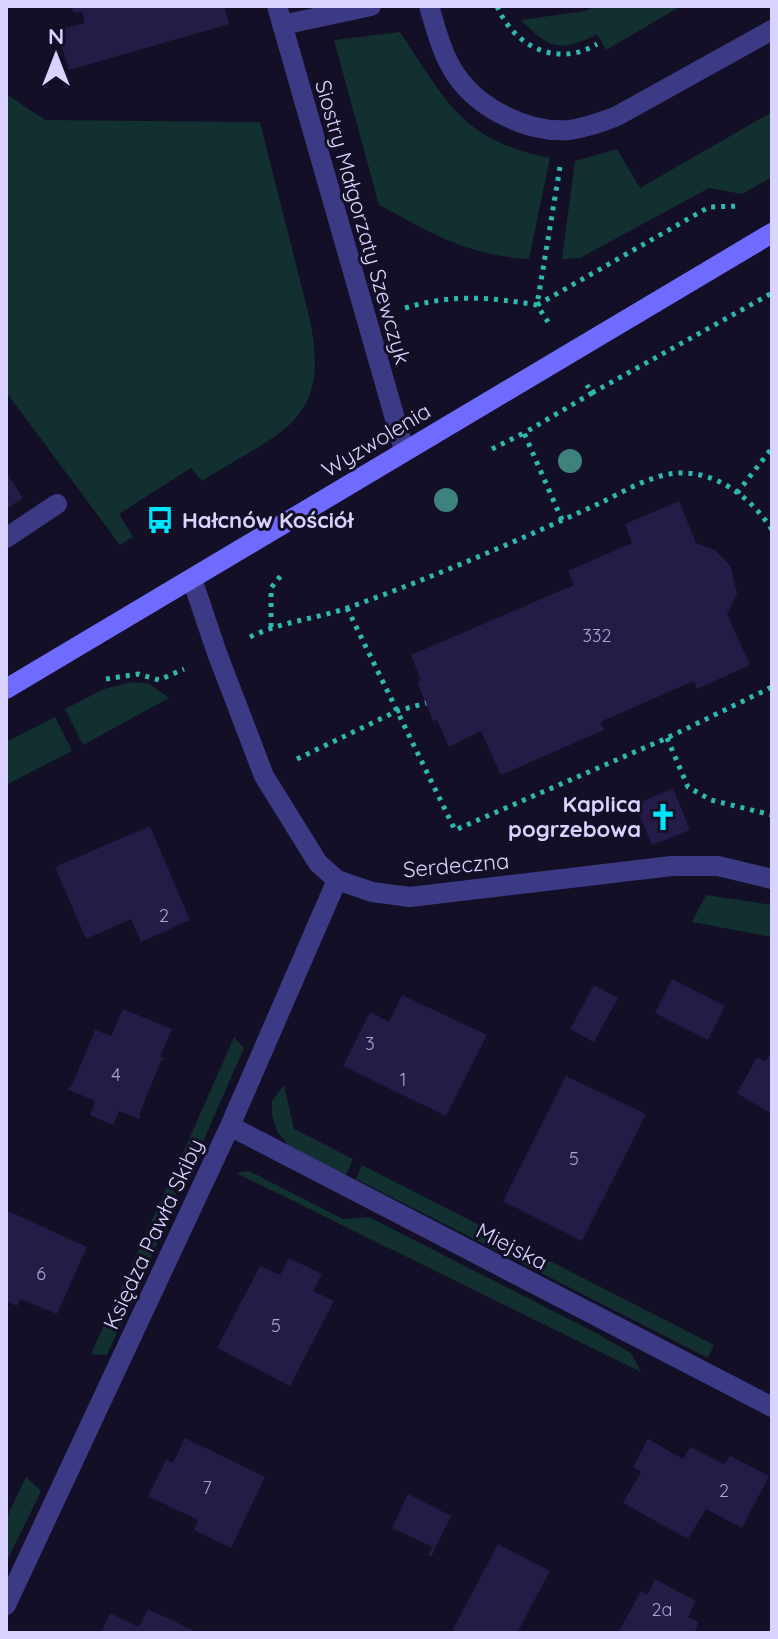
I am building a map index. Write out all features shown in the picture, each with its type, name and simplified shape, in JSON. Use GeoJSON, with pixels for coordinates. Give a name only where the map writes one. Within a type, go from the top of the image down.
{"type":"FeatureCollection","features":[{"type":"Feature","properties":{"kind":"street"},"geometry":{"type":"LineString","coordinates":[[279,16],[371,6]]}},
{"type":"Feature","properties":{"kind":"street"},"geometry":{"type":"LineString","coordinates":[[429,6],[455,75],[477,99],[532,126],[566,130],[617,116],[772,30]]}},
{"type":"Feature","properties":{"kind":"street","name":"Siostry Małgorzaty Szewczyk"},"geometry":{"type":"LineString","coordinates":[[279,16],[404,450]]}},
{"type":"Feature","properties":{"kind":"street","name":"Wyzwolenia"},"geometry":{"type":"LineString","coordinates":[[6,689],[772,233]]}},
{"type":"Feature","properties":{"kind":"street"},"geometry":{"type":"LineString","coordinates":[[6,538],[57,504]]}},
{"type":"Feature","properties":{"kind":"street","name":"Serdeczna"},"geometry":{"type":"LineString","coordinates":[[192,579],[264,776],[318,863],[337,880],[372,892],[410,897],[672,866],[718,866],[772,879]]}},
{"type":"Feature","properties":{"kind":"street","name":"Księdza Pawła Skiby"},"geometry":{"type":"LineString","coordinates":[[6,1605],[230,1126],[337,880]]}},
{"type":"Feature","properties":{"kind":"street","name":"Miejska"},"geometry":{"type":"LineString","coordinates":[[230,1126],[772,1407]]}},
{"type":"Feature","properties":{"kind":"path"},"geometry":{"type":"LineString","coordinates":[[497,6],[511,29],[544,52],[559,56],[573,55],[597,44]]}},
{"type":"Feature","properties":{"kind":"path"},"geometry":{"type":"LineString","coordinates":[[566,130],[537,305],[709,207],[743,205]]}},
{"type":"Feature","properties":{"kind":"path"},"geometry":{"type":"LineString","coordinates":[[592,393],[772,293]]}},
{"type":"Feature","properties":{"kind":"path"},"geometry":{"type":"LineString","coordinates":[[737,493],[772,448]]}},
{"type":"Feature","properties":{"kind":"path"},"geometry":{"type":"LineString","coordinates":[[97,683],[110,676],[138,674],[159,680],[271,627],[347,608],[562,520],[660,476],[683,473],[708,476],[760,511],[772,530]]}},
{"type":"Feature","properties":{"kind":"path"},"geometry":{"type":"LineString","coordinates":[[347,608],[455,830],[667,738],[772,687]]}},
{"type":"Feature","properties":{"kind":"path"},"geometry":{"type":"LineString","coordinates":[[264,776],[397,711],[426,703]]}},
{"type":"Feature","properties":{"kind":"path"},"geometry":{"type":"LineString","coordinates":[[667,738],[688,787],[711,800],[772,815]]}},
{"type":"Feature","properties":{"kind":"green space"},"geometry":{"type":"Polygon","coordinates":[[[596,6],[681,6],[606,50],[597,34],[574,44],[556,45],[540,37],[521,20],[585,11],[596,6]]]}},
{"type":"Feature","properties":{"kind":"green space"},"geometry":{"type":"Polygon","coordinates":[[[400,32],[445,98],[476,129],[496,141],[550,158],[529,259],[469,248],[434,234],[379,205],[334,40],[400,32]]]}},
{"type":"Feature","properties":{"kind":"green space"},"geometry":{"type":"Polygon","coordinates":[[[6,94],[45,120],[260,122],[309,316],[315,352],[314,380],[307,402],[294,420],[277,435],[202,481],[191,468],[119,514],[133,537],[120,545],[6,392],[6,94]]]}},
{"type":"Feature","properties":{"kind":"green space"},"geometry":{"type":"Polygon","coordinates":[[[772,112],[772,177],[742,194],[709,188],[580,258],[562,259],[575,161],[617,149],[640,188],[772,112]]]}},
{"type":"Feature","properties":{"kind":"green space"},"geometry":{"type":"Polygon","coordinates":[[[133,682],[149,684],[169,698],[83,745],[65,709],[104,689],[133,682]]]}},
{"type":"Feature","properties":{"kind":"green space"},"geometry":{"type":"Polygon","coordinates":[[[55,717],[72,751],[6,785],[6,742],[55,717]]]}},
{"type":"Feature","properties":{"kind":"green space"},"geometry":{"type":"Polygon","coordinates":[[[706,895],[772,905],[772,937],[692,922],[706,895]]]}},
{"type":"Feature","properties":{"kind":"green space"},"geometry":{"type":"Polygon","coordinates":[[[234,1037],[244,1048],[198,1153],[183,1153],[234,1037]]]}},
{"type":"Feature","properties":{"kind":"green space"},"geometry":{"type":"Polygon","coordinates":[[[284,1085],[294,1129],[353,1159],[346,1175],[294,1152],[278,1133],[272,1115],[272,1101],[284,1085]]]}},
{"type":"Feature","properties":{"kind":"green space"},"geometry":{"type":"Polygon","coordinates":[[[362,1165],[714,1345],[708,1358],[356,1179],[362,1165]]]}},
{"type":"Feature","properties":{"kind":"green space"},"geometry":{"type":"Polygon","coordinates":[[[249,1171],[343,1219],[369,1217],[594,1332],[631,1353],[641,1372],[236,1173],[249,1171]]]}},
{"type":"Feature","properties":{"kind":"green space"},"geometry":{"type":"Polygon","coordinates":[[[168,1185],[178,1197],[107,1355],[91,1354],[168,1185]]]}},
{"type":"Feature","properties":{"kind":"green space"},"geometry":{"type":"Polygon","coordinates":[[[26,1477],[41,1491],[6,1563],[6,1519],[26,1477]]]}},
{"type":"Feature","properties":{"kind":"building"},"geometry":{"type":"Polygon","coordinates":[[[71,6],[224,6],[229,24],[69,70],[57,30],[85,23],[82,12],[74,13],[71,6]]]}},
{"type":"Feature","properties":{"kind":"building"},"geometry":{"type":"Polygon","coordinates":[[[6,472],[23,498],[6,509],[6,472]]]}},
{"type":"Feature","properties":{"kind":"building"},"geometry":{"type":"Polygon","coordinates":[[[679,501],[696,543],[715,550],[731,567],[737,594],[727,614],[750,665],[697,689],[694,681],[600,722],[604,730],[501,775],[481,731],[449,747],[437,720],[433,721],[417,682],[421,680],[411,655],[574,585],[568,571],[632,543],[625,524],[679,501]]]}},
{"type":"Feature","properties":{"kind":"building","name":"Kaplica pogrzebowa"},"geometry":{"type":"Polygon","coordinates":[[[673,788],[690,830],[652,845],[635,805],[673,788]]]}},
{"type":"Feature","properties":{"kind":"building"},"geometry":{"type":"Polygon","coordinates":[[[150,826],[190,920],[141,942],[131,919],[86,939],[55,867],[150,826]]]}},
{"type":"Feature","properties":{"kind":"building"},"geometry":{"type":"Polygon","coordinates":[[[672,979],[725,1006],[708,1040],[655,1013],[672,979]]]}},
{"type":"Feature","properties":{"kind":"building"},"geometry":{"type":"Polygon","coordinates":[[[594,985],[618,998],[594,1042],[570,1029],[594,985]]]}},
{"type":"Feature","properties":{"kind":"building"},"geometry":{"type":"Polygon","coordinates":[[[402,995],[487,1035],[446,1116],[343,1066],[370,1012],[389,1022],[402,995]]]}},
{"type":"Feature","properties":{"kind":"building"},"geometry":{"type":"Polygon","coordinates":[[[123,1009],[172,1029],[160,1057],[165,1059],[161,1061],[141,1116],[139,1119],[119,1111],[113,1125],[90,1115],[95,1101],[67,1089],[71,1087],[93,1029],[111,1036],[123,1009]]]}},
{"type":"Feature","properties":{"kind":"building"},"geometry":{"type":"Polygon","coordinates":[[[772,1050],[772,1114],[737,1093],[757,1057],[766,1061],[772,1050]]]}},
{"type":"Feature","properties":{"kind":"building"},"geometry":{"type":"Polygon","coordinates":[[[566,1076],[646,1114],[582,1241],[503,1201],[566,1076]]]}},
{"type":"Feature","properties":{"kind":"building"},"geometry":{"type":"Polygon","coordinates":[[[6,1210],[87,1247],[57,1314],[20,1299],[17,1306],[6,1301],[6,1210]]]}},
{"type":"Feature","properties":{"kind":"building"},"geometry":{"type":"Polygon","coordinates":[[[289,1258],[322,1274],[313,1291],[334,1301],[290,1386],[217,1348],[260,1266],[280,1275],[289,1258]]]}},
{"type":"Feature","properties":{"kind":"building"},"geometry":{"type":"Polygon","coordinates":[[[185,1438],[265,1477],[231,1548],[194,1530],[198,1520],[148,1496],[166,1460],[173,1463],[185,1438]]]}},
{"type":"Feature","properties":{"kind":"building"},"geometry":{"type":"Polygon","coordinates":[[[648,1439],[683,1459],[690,1447],[724,1464],[730,1456],[769,1476],[742,1528],[706,1509],[688,1539],[623,1503],[641,1472],[633,1467],[648,1439]]]}},
{"type":"Feature","properties":{"kind":"building"},"geometry":{"type":"Polygon","coordinates":[[[408,1494],[451,1516],[431,1557],[428,1555],[433,1547],[392,1528],[408,1494]]]}},
{"type":"Feature","properties":{"kind":"building"},"geometry":{"type":"Polygon","coordinates":[[[498,1544],[550,1571],[517,1633],[451,1633],[498,1544]]]}},
{"type":"Feature","properties":{"kind":"building"},"geometry":{"type":"Polygon","coordinates":[[[655,1579],[696,1601],[688,1617],[699,1622],[694,1633],[618,1633],[641,1591],[647,1595],[655,1579]]]}},
{"type":"Feature","properties":{"kind":"building"},"geometry":{"type":"Polygon","coordinates":[[[148,1609],[199,1633],[101,1633],[110,1613],[139,1627],[148,1609]]]}},
{"type":"Feature","properties":{"kind":"place","name":"Hałcnów Kościół"},"geometry":{"type":"Point","coordinates":[160,520]}},
{"type":"Feature","properties":{"kind":"place","name":"Kaplica pogrzebowa"},"geometry":{"type":"Point","coordinates":[663,817]}}]}
